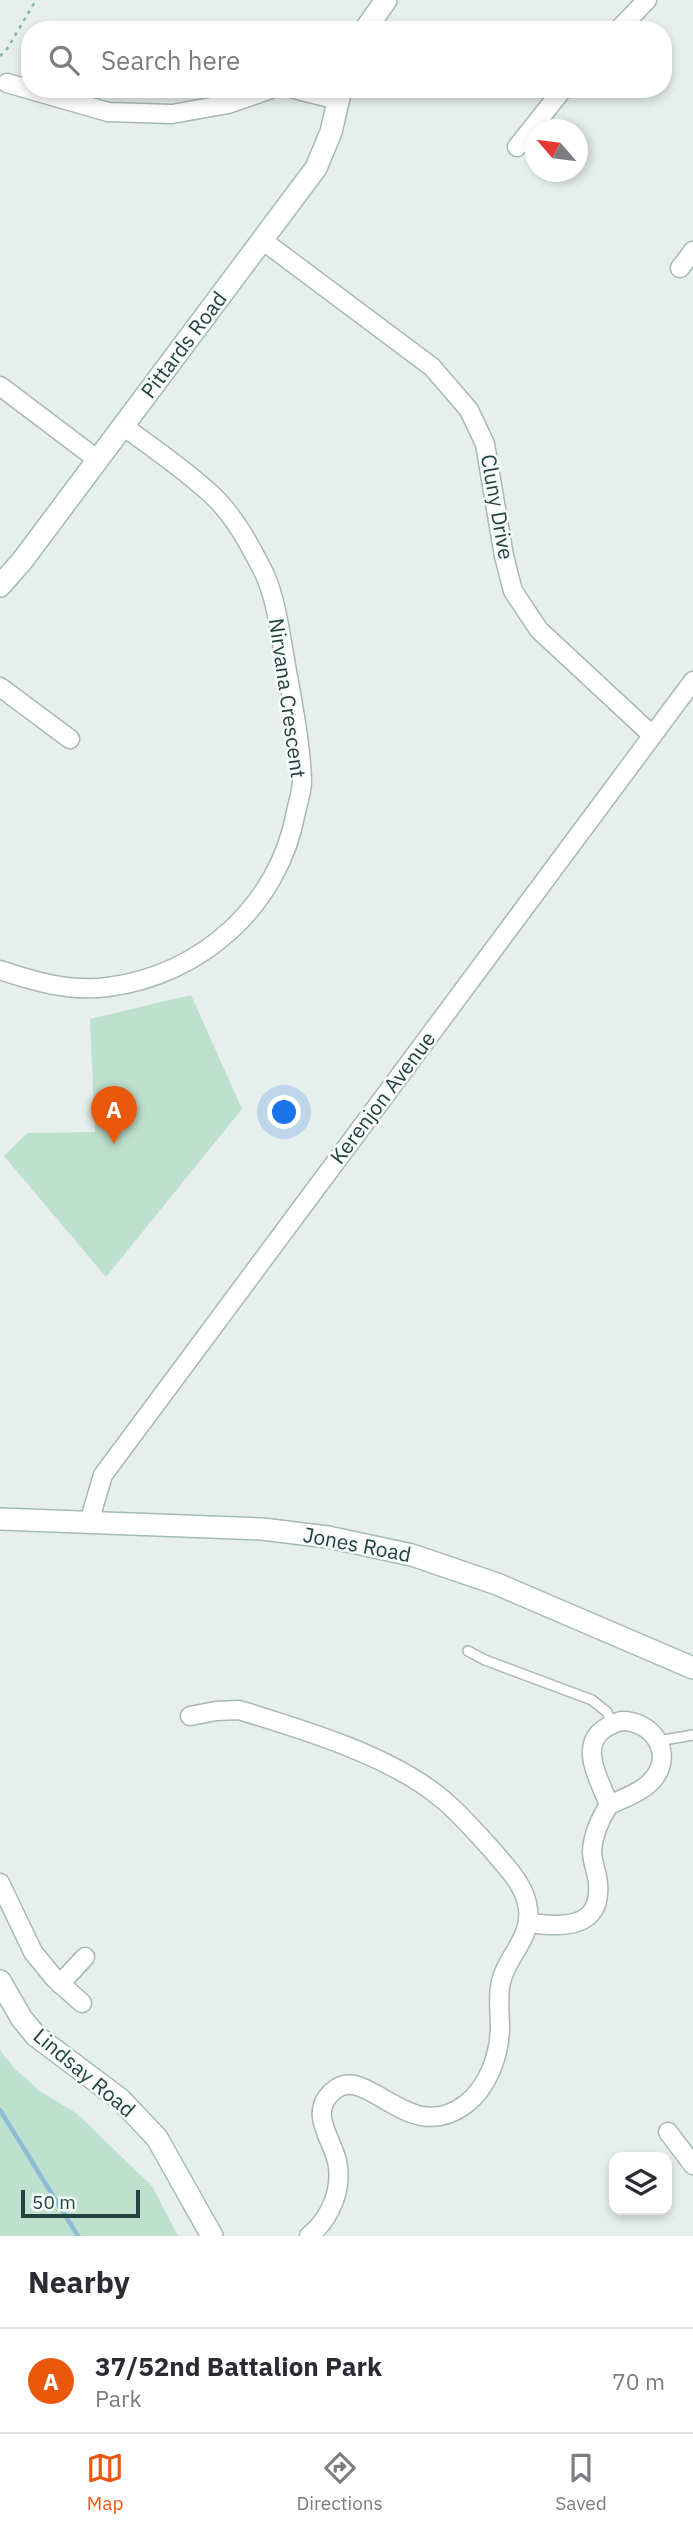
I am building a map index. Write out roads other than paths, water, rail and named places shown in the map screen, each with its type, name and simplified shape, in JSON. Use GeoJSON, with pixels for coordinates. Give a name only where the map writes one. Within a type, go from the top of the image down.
{"type":"FeatureCollection","features":[{"type":"Feature","properties":{"kind":"street"},"geometry":{"type":"LineString","coordinates":[[371,21],[386,0]]}},
{"type":"Feature","properties":{"kind":"street"},"geometry":{"type":"LineString","coordinates":[[627,21],[648,0]]}},
{"type":"Feature","properties":{"kind":"street"},"geometry":{"type":"LineString","coordinates":[[7,83],[21,87]]}},
{"type":"Feature","properties":{"kind":"street"},"geometry":{"type":"LineString","coordinates":[[59,98],[108,112],[172,114],[229,104],[246,98]]}},
{"type":"Feature","properties":{"kind":"street","name":"Pittards Road"},"geometry":{"type":"LineString","coordinates":[[0,586],[22,561],[316,168],[331,132],[339,98]]}},
{"type":"Feature","properties":{"kind":"street"},"geometry":{"type":"LineString","coordinates":[[517,147],[557,98]]}},
{"type":"Feature","properties":{"kind":"street","name":"Cluny Drive"},"geometry":{"type":"LineString","coordinates":[[262,240],[432,368],[469,410],[485,444],[504,556],[513,591],[538,630],[652,735]]}},
{"type":"Feature","properties":{"kind":"street"},"geometry":{"type":"LineString","coordinates":[[680,268],[693,251]]}},
{"type":"Feature","properties":{"kind":"street"},"geometry":{"type":"LineString","coordinates":[[0,386],[98,460]]}},
{"type":"Feature","properties":{"kind":"street","name":"Nirvana Crescent"},"geometry":{"type":"LineString","coordinates":[[0,970],[38,984],[71,988],[108,988],[162,974],[211,948],[249,914],[273,878],[292,833],[302,782],[293,703],[278,624],[265,576],[241,532],[212,496],[124,426]]}},
{"type":"Feature","properties":{"kind":"street","name":"Kerenjon Avenue"},"geometry":{"type":"LineString","coordinates":[[89,1522],[103,1475],[693,681]]}},
{"type":"Feature","properties":{"kind":"street"},"geometry":{"type":"LineString","coordinates":[[0,687],[70,739]]}},
{"type":"Feature","properties":{"kind":"street","name":"Jones Road"},"geometry":{"type":"LineString","coordinates":[[0,1519],[262,1529],[328,1537],[412,1555],[497,1584],[693,1668]]}},
{"type":"Feature","properties":{"kind":"street"},"geometry":{"type":"LineString","coordinates":[[190,1716],[239,1710],[386,1763],[414,1778],[465,1820],[516,1877],[525,1895],[528,1923],[524,1938],[505,1970],[500,1985],[498,2047],[482,2087],[467,2103],[441,2116],[430,2118],[415,2116],[396,2108],[357,2084],[334,2090],[325,2099],[321,2120],[337,2160],[339,2180],[328,2213],[319,2228],[310,2236]]}},
{"type":"Feature","properties":{"kind":"street"},"geometry":{"type":"LineString","coordinates":[[528,1923],[554,1926],[580,1922],[590,1915],[596,1904],[598,1891],[592,1853],[594,1838],[609,1805],[644,1787],[660,1769],[658,1741],[651,1731],[630,1721],[612,1724],[598,1735],[591,1754],[591,1763],[609,1805]]}},
{"type":"Feature","properties":{"kind":"street"},"geometry":{"type":"LineString","coordinates":[[0,1883],[33,1952],[60,1984],[82,2003]]}},
{"type":"Feature","properties":{"kind":"street"},"geometry":{"type":"LineString","coordinates":[[60,1984],[85,1957]]}},
{"type":"Feature","properties":{"kind":"street","name":"Lindsay Road"},"geometry":{"type":"LineString","coordinates":[[0,1981],[22,2019],[36,2036],[120,2099],[157,2138],[212,2236]]}},
{"type":"Feature","properties":{"kind":"street"},"geometry":{"type":"LineString","coordinates":[[668,2132],[693,2165]]}},
{"type":"Feature","properties":{"kind":"lane"},"geometry":{"type":"LineString","coordinates":[[468,1651],[485,1660],[592,1700],[607,1712],[612,1724]]}},
{"type":"Feature","properties":{"kind":"lane"},"geometry":{"type":"LineString","coordinates":[[658,1741],[693,1735]]}},
{"type":"Feature","properties":{"kind":"waterway"},"geometry":{"type":"LineString","coordinates":[[0,2110],[78,2236]]}},
{"type":"Feature","properties":{"kind":"place","name":"37/52nd Battalion Park"},"geometry":{"type":"Point","coordinates":[114,1144]}}]}
